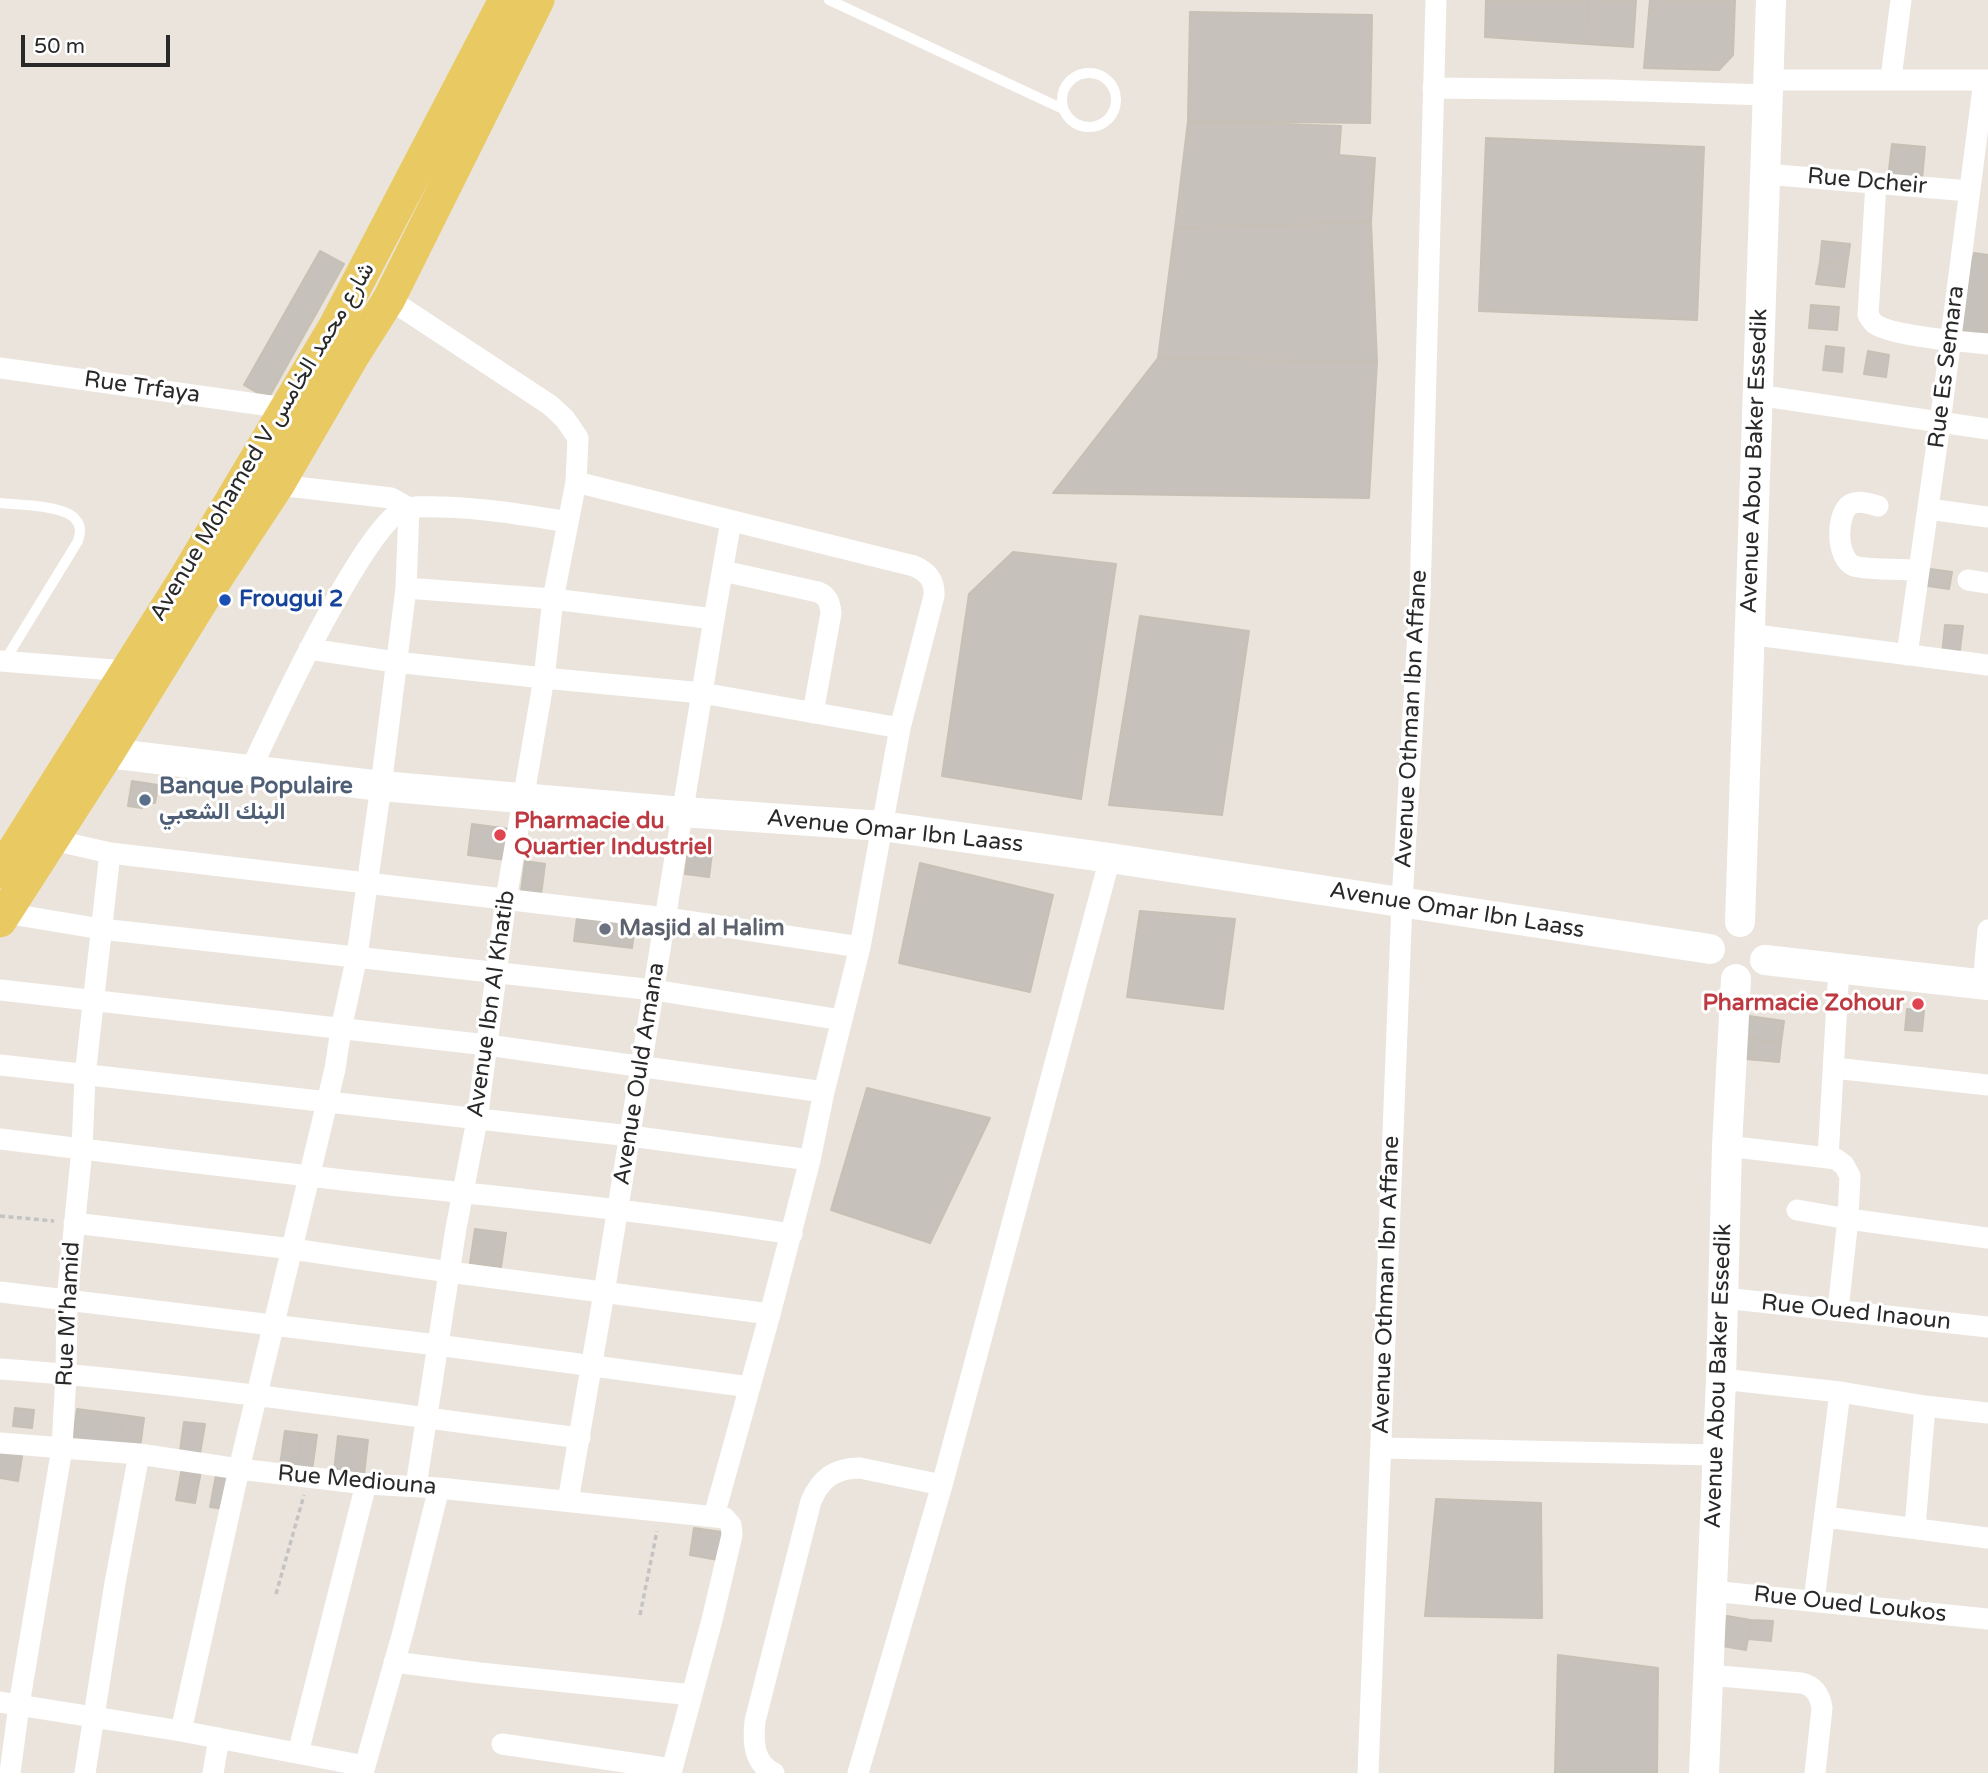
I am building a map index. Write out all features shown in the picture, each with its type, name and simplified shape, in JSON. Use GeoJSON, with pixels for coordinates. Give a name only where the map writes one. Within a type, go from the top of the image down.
{"type":"FeatureCollection","features":[{"type":"Feature","properties":{"kind":"main road","name":"Avenue Mohamed V شارع محمد الخامس"},"geometry":{"type":"LineString","coordinates":[[3,917],[53,840],[126,671],[187,575],[335,326],[505,0]]}},
{"type":"Feature","properties":{"kind":"main road","name":"Avenue Mohamed V شارع محمد الخامس"},"geometry":{"type":"LineString","coordinates":[[0,872],[203,599],[278,485],[388,299],[538,0]]}},
{"type":"Feature","properties":{"kind":"street","name":"Avenue Othman Ibn Affane"},"geometry":{"type":"LineString","coordinates":[[1367,1773],[1402,902],[1420,597],[1436,0]]}},
{"type":"Feature","properties":{"kind":"street","name":"Avenue Abou Baker Essedik"},"geometry":{"type":"LineString","coordinates":[[1740,922],[1771,0]]}},
{"type":"Feature","properties":{"kind":"street"},"geometry":{"type":"LineString","coordinates":[[1891,78],[1901,0]]}},
{"type":"Feature","properties":{"kind":"street"},"geometry":{"type":"LineString","coordinates":[[1433,88],[1607,90],[1767,87],[1891,78],[1986,80]]}},
{"type":"Feature","properties":{"kind":"street","name":"Rue Es Semara"},"geometry":{"type":"LineString","coordinates":[[1907,654],[1986,80]]}},
{"type":"Feature","properties":{"kind":"street","name":"Rue Dcheir"},"geometry":{"type":"LineString","coordinates":[[1765,174],[1969,191]]}},
{"type":"Feature","properties":{"kind":"street"},"geometry":{"type":"LineString","coordinates":[[1876,183],[1868,315],[1881,327],[1951,341],[1988,344]]}},
{"type":"Feature","properties":{"kind":"street","name":"Avenue Ibn Al Khatib"},"geometry":{"type":"LineString","coordinates":[[388,299],[550,405],[565,419],[578,438],[576,482],[553,599],[544,678],[506,900],[477,1120],[449,1272],[416,1486]]}},
{"type":"Feature","properties":{"kind":"street","name":"Rue Trfaya"},"geometry":{"type":"LineString","coordinates":[[0,368],[285,408]]}},
{"type":"Feature","properties":{"kind":"street"},"geometry":{"type":"LineString","coordinates":[[1756,395],[1988,429]]}},
{"type":"Feature","properties":{"kind":"street"},"geometry":{"type":"LineString","coordinates":[[502,1744],[672,1771],[732,1535],[729,1521],[714,1516],[810,1160],[860,947],[900,728],[935,588],[925,571],[914,566],[576,482]]}},
{"type":"Feature","properties":{"kind":"street"},"geometry":{"type":"LineString","coordinates":[[278,485],[391,498],[410,508]]}},
{"type":"Feature","properties":{"kind":"street"},"geometry":{"type":"LineString","coordinates":[[1878,506],[1860,502],[1847,506],[1839,538],[1843,556],[1855,566],[1919,570]]}},
{"type":"Feature","properties":{"kind":"street"},"geometry":{"type":"LineString","coordinates":[[250,771],[309,649],[362,558],[393,516],[416,506],[476,508],[568,522]]}},
{"type":"Feature","properties":{"kind":"street"},"geometry":{"type":"LineString","coordinates":[[181,1731],[239,1469],[335,1069],[357,956],[406,588],[410,508]]}},
{"type":"Feature","properties":{"kind":"street"},"geometry":{"type":"LineString","coordinates":[[1928,509],[1988,517]]}},
{"type":"Feature","properties":{"kind":"street","name":"Avenue Ould Amana"},"geometry":{"type":"LineString","coordinates":[[568,1501],[731,521]]}},
{"type":"Feature","properties":{"kind":"street"},"geometry":{"type":"LineString","coordinates":[[723,571],[818,592],[824,594],[828,600],[831,613],[813,713]]}},
{"type":"Feature","properties":{"kind":"street"},"geometry":{"type":"LineString","coordinates":[[406,588],[553,599],[713,619]]}},
{"type":"Feature","properties":{"kind":"street"},"geometry":{"type":"LineString","coordinates":[[1748,634],[1988,665]]}},
{"type":"Feature","properties":{"kind":"street"},"geometry":{"type":"LineString","coordinates":[[309,649],[396,662],[702,693],[900,728]]}},
{"type":"Feature","properties":{"kind":"street"},"geometry":{"type":"LineString","coordinates":[[2,662],[126,671]]}},
{"type":"Feature","properties":{"kind":"street","name":"Avenue Omar Ibn Laass"},"geometry":{"type":"LineString","coordinates":[[93,749],[380,786],[882,826],[1710,949]]}},
{"type":"Feature","properties":{"kind":"street"},"geometry":{"type":"LineString","coordinates":[[53,840],[110,852],[666,918],[860,947]]}},
{"type":"Feature","properties":{"kind":"street","name":"Rue M'hamid"},"geometry":{"type":"LineString","coordinates":[[10,1773],[10,1704],[62,1448],[67,1300],[82,1149],[85,1076],[110,852]]}},
{"type":"Feature","properties":{"kind":"street"},"geometry":{"type":"LineString","coordinates":[[858,1773],[942,1485],[1110,858]]}},
{"type":"Feature","properties":{"kind":"street"},"geometry":{"type":"LineString","coordinates":[[3,917],[654,990],[842,1020]]}},
{"type":"Feature","properties":{"kind":"street"},"geometry":{"type":"LineString","coordinates":[[1740,922],[1762,934],[1767,951],[1761,968],[1745,978],[1736,979],[1720,973],[1711,958],[1710,949],[1712,940],[1723,927],[1740,922]]}},
{"type":"Feature","properties":{"kind":"street"},"geometry":{"type":"LineString","coordinates":[[1765,960],[1986,985],[1988,930]]}},
{"type":"Feature","properties":{"kind":"street"},"geometry":{"type":"LineString","coordinates":[[1828,1158],[1839,968]]}},
{"type":"Feature","properties":{"kind":"street","name":"Avenue Abou Baker Essedik"},"geometry":{"type":"LineString","coordinates":[[1704,1773],[1724,1298],[1727,1146],[1736,979]]}},
{"type":"Feature","properties":{"kind":"street"},"geometry":{"type":"LineString","coordinates":[[0,990],[487,1045],[824,1092]]}},
{"type":"Feature","properties":{"kind":"street"},"geometry":{"type":"LineString","coordinates":[[0,1065],[630,1136],[810,1160]]}},
{"type":"Feature","properties":{"kind":"street"},"geometry":{"type":"LineString","coordinates":[[1834,1068],[1988,1085]]}},
{"type":"Feature","properties":{"kind":"street"},"geometry":{"type":"LineString","coordinates":[[0,1139],[618,1210],[792,1234]]}},
{"type":"Feature","properties":{"kind":"street"},"geometry":{"type":"LineString","coordinates":[[1727,1146],[1836,1159],[1844,1165],[1850,1176],[1838,1310]]}},
{"type":"Feature","properties":{"kind":"street"},"geometry":{"type":"LineString","coordinates":[[1797,1210],[1988,1238]]}},
{"type":"Feature","properties":{"kind":"street"},"geometry":{"type":"LineString","coordinates":[[74,1223],[292,1249],[770,1314]]}},
{"type":"Feature","properties":{"kind":"street"},"geometry":{"type":"LineString","coordinates":[[0,1292],[438,1345],[750,1387]]}},
{"type":"Feature","properties":{"kind":"street","name":"Rue Oued Inaoun"},"geometry":{"type":"LineString","coordinates":[[1724,1298],[1988,1327]]}},
{"type":"Feature","properties":{"kind":"street"},"geometry":{"type":"LineString","coordinates":[[0,1368],[257,1395],[580,1438]]}},
{"type":"Feature","properties":{"kind":"street"},"geometry":{"type":"LineString","coordinates":[[1721,1379],[1840,1392],[1988,1413]]}},
{"type":"Feature","properties":{"kind":"street"},"geometry":{"type":"LineString","coordinates":[[1814,1601],[1840,1392]]}},
{"type":"Feature","properties":{"kind":"street"},"geometry":{"type":"LineString","coordinates":[[1915,1528],[1925,1406]]}},
{"type":"Feature","properties":{"kind":"street","name":"Rue Mediouna"},"geometry":{"type":"LineString","coordinates":[[0,1443],[139,1454],[366,1484],[439,1488],[714,1516]]}},
{"type":"Feature","properties":{"kind":"street"},"geometry":{"type":"LineString","coordinates":[[1381,1448],[1717,1455]]}},
{"type":"Feature","properties":{"kind":"street"},"geometry":{"type":"LineString","coordinates":[[85,1773],[139,1454]]}},
{"type":"Feature","properties":{"kind":"street"},"geometry":{"type":"LineString","coordinates":[[774,1773],[759,1760],[755,1749],[755,1721],[816,1490],[829,1475],[848,1468],[860,1468],[942,1485]]}},
{"type":"Feature","properties":{"kind":"street"},"geometry":{"type":"LineString","coordinates":[[298,1753],[366,1484]]}},
{"type":"Feature","properties":{"kind":"street"},"geometry":{"type":"LineString","coordinates":[[10,1704],[219,1738],[298,1753],[364,1770],[439,1488]]}},
{"type":"Feature","properties":{"kind":"street"},"geometry":{"type":"LineString","coordinates":[[1825,1517],[1988,1538]]}},
{"type":"Feature","properties":{"kind":"street","name":"Rue Oued Loukos"},"geometry":{"type":"LineString","coordinates":[[1712,1591],[1988,1617]]}},
{"type":"Feature","properties":{"kind":"street"},"geometry":{"type":"LineString","coordinates":[[394,1662],[692,1695]]}},
{"type":"Feature","properties":{"kind":"street"},"geometry":{"type":"LineString","coordinates":[[1708,1675],[1801,1683],[1814,1688],[1821,1699],[1822,1708],[1815,1773]]}},
{"type":"Feature","properties":{"kind":"street"},"geometry":{"type":"LineString","coordinates":[[213,1773],[219,1738]]}},
{"type":"Feature","properties":{"kind":"lane"},"geometry":{"type":"LineString","coordinates":[[829,0],[1063,109],[1071,121],[1084,128],[1098,127],[1110,119],[1117,106],[1116,92],[1108,79],[1095,73],[1080,74],[1069,82],[1062,95],[1063,109]]}},
{"type":"Feature","properties":{"kind":"lane"},"geometry":{"type":"LineString","coordinates":[[0,503],[45,507],[68,513],[76,519],[81,530],[78,541],[2,662]]}},
{"type":"Feature","properties":{"kind":"path"},"geometry":{"type":"LineString","coordinates":[[0,1216],[74,1223]]}},
{"type":"Feature","properties":{"kind":"path"},"geometry":{"type":"LineString","coordinates":[[276,1594],[308,1477]]}},
{"type":"Feature","properties":{"kind":"path"},"geometry":{"type":"LineString","coordinates":[[640,1615],[661,1512]]}},
{"type":"Feature","properties":{"kind":"building"},"geometry":{"type":"Polygon","coordinates":[[[1486,0],[1588,0],[1586,44],[1485,37],[1486,0]]]}},
{"type":"Feature","properties":{"kind":"building"},"geometry":{"type":"Polygon","coordinates":[[[1588,0],[1636,0],[1633,47],[1586,44],[1588,0]]]}},
{"type":"Feature","properties":{"kind":"building"},"geometry":{"type":"Polygon","coordinates":[[[1650,0],[1735,0],[1733,55],[1719,70],[1644,68],[1650,0]]]}},
{"type":"Feature","properties":{"kind":"building"},"geometry":{"type":"Polygon","coordinates":[[[1190,12],[1372,15],[1370,123],[1188,121],[1190,12]]]}},
{"type":"Feature","properties":{"kind":"building"},"geometry":{"type":"Polygon","coordinates":[[[1188,121],[1341,126],[1339,155],[1375,158],[1371,222],[1175,228],[1188,121]]]}},
{"type":"Feature","properties":{"kind":"building"},"geometry":{"type":"Polygon","coordinates":[[[1486,138],[1704,147],[1697,320],[1479,311],[1486,138]]]}},
{"type":"Feature","properties":{"kind":"building"},"geometry":{"type":"Polygon","coordinates":[[[1892,144],[1925,147],[1922,180],[1888,178],[1892,144]]]}},
{"type":"Feature","properties":{"kind":"building"},"geometry":{"type":"Polygon","coordinates":[[[1371,222],[1377,362],[1158,358],[1175,228],[1371,222]]]}},
{"type":"Feature","properties":{"kind":"building"},"geometry":{"type":"Polygon","coordinates":[[[1822,241],[1850,244],[1847,265],[1820,262],[1822,241]]]}},
{"type":"Feature","properties":{"kind":"building"},"geometry":{"type":"Polygon","coordinates":[[[320,251],[344,264],[268,399],[244,385],[320,251]]]}},
{"type":"Feature","properties":{"kind":"building"},"geometry":{"type":"Polygon","coordinates":[[[1974,253],[1988,255],[1988,339],[1954,338],[1974,253]]]}},
{"type":"Feature","properties":{"kind":"building"},"geometry":{"type":"Polygon","coordinates":[[[1820,262],[1847,265],[1844,287],[1816,284],[1820,262]]]}},
{"type":"Feature","properties":{"kind":"building"},"geometry":{"type":"Polygon","coordinates":[[[1811,305],[1839,307],[1837,330],[1809,328],[1811,305]]]}},
{"type":"Feature","properties":{"kind":"building"},"geometry":{"type":"Polygon","coordinates":[[[1826,346],[1844,348],[1842,372],[1823,370],[1826,346]]]}},
{"type":"Feature","properties":{"kind":"building"},"geometry":{"type":"Polygon","coordinates":[[[1868,351],[1889,355],[1886,377],[1864,374],[1868,351]]]}},
{"type":"Feature","properties":{"kind":"building"},"geometry":{"type":"Polygon","coordinates":[[[1158,358],[1377,362],[1369,498],[1053,493],[1158,358]]]}},
{"type":"Feature","properties":{"kind":"building"},"geometry":{"type":"Polygon","coordinates":[[[1013,552],[1116,564],[1081,799],[942,776],[969,594],[1013,552]]]}},
{"type":"Feature","properties":{"kind":"building"},"geometry":{"type":"Polygon","coordinates":[[[1923,568],[1952,572],[1949,589],[1921,585],[1923,568]]]}},
{"type":"Feature","properties":{"kind":"building"},"geometry":{"type":"Polygon","coordinates":[[[1140,616],[1249,631],[1222,815],[1109,805],[1140,616]]]}},
{"type":"Feature","properties":{"kind":"building"},"geometry":{"type":"Polygon","coordinates":[[[1945,625],[1963,626],[1959,657],[1942,655],[1945,625]]]}},
{"type":"Feature","properties":{"kind":"building"},"geometry":{"type":"Polygon","coordinates":[[[132,781],[158,785],[155,803],[143,801],[142,808],[128,806],[132,781]]]}},
{"type":"Feature","properties":{"kind":"building"},"geometry":{"type":"Polygon","coordinates":[[[472,824],[510,829],[506,860],[468,855],[472,824]]]}},
{"type":"Feature","properties":{"kind":"building"},"geometry":{"type":"Polygon","coordinates":[[[689,843],[713,846],[709,877],[685,874],[689,843]]]}},
{"type":"Feature","properties":{"kind":"building"},"geometry":{"type":"Polygon","coordinates":[[[525,861],[545,864],[541,895],[521,892],[525,861]]]}},
{"type":"Feature","properties":{"kind":"building"},"geometry":{"type":"Polygon","coordinates":[[[920,863],[1053,895],[1030,992],[899,963],[920,863]]]}},
{"type":"Feature","properties":{"kind":"building","name":"Masjid al Halim"},"geometry":{"type":"Polygon","coordinates":[[[578,910],[636,916],[632,948],[574,941],[578,910]]]}},
{"type":"Feature","properties":{"kind":"building"},"geometry":{"type":"Polygon","coordinates":[[[1140,911],[1235,919],[1223,1009],[1127,997],[1140,911]]]}},
{"type":"Feature","properties":{"kind":"building"},"geometry":{"type":"Polygon","coordinates":[[[1907,1009],[1924,1011],[1922,1031],[1905,1030],[1907,1009]]]}},
{"type":"Feature","properties":{"kind":"building"},"geometry":{"type":"Polygon","coordinates":[[[1749,1016],[1784,1021],[1781,1043],[1746,1038],[1749,1016]]]}},
{"type":"Feature","properties":{"kind":"building"},"geometry":{"type":"Polygon","coordinates":[[[1746,1038],[1781,1043],[1779,1062],[1746,1059],[1746,1038]]]}},
{"type":"Feature","properties":{"kind":"building"},"geometry":{"type":"Polygon","coordinates":[[[867,1088],[990,1118],[930,1243],[831,1210],[867,1088]]]}},
{"type":"Feature","properties":{"kind":"building"},"geometry":{"type":"Polygon","coordinates":[[[475,1229],[506,1233],[501,1267],[470,1263],[475,1229]]]}},
{"type":"Feature","properties":{"kind":"building"},"geometry":{"type":"Polygon","coordinates":[[[15,1408],[34,1410],[32,1428],[13,1426],[15,1408]]]}},
{"type":"Feature","properties":{"kind":"building"},"geometry":{"type":"Polygon","coordinates":[[[77,1409],[123,1415],[119,1445],[73,1439],[77,1409]]]}},
{"type":"Feature","properties":{"kind":"building"},"geometry":{"type":"Polygon","coordinates":[[[123,1415],[144,1418],[140,1448],[119,1445],[123,1415]]]}},
{"type":"Feature","properties":{"kind":"building"},"geometry":{"type":"Polygon","coordinates":[[[184,1422],[205,1424],[200,1454],[180,1451],[184,1422]]]}},
{"type":"Feature","properties":{"kind":"building"},"geometry":{"type":"Polygon","coordinates":[[[285,1431],[301,1433],[297,1467],[280,1465],[285,1431]]]}},
{"type":"Feature","properties":{"kind":"building"},"geometry":{"type":"Polygon","coordinates":[[[301,1433],[317,1435],[312,1470],[297,1467],[301,1433]]]}},
{"type":"Feature","properties":{"kind":"building"},"geometry":{"type":"Polygon","coordinates":[[[338,1436],[368,1440],[364,1475],[334,1471],[338,1436]]]}},
{"type":"Feature","properties":{"kind":"building"},"geometry":{"type":"Polygon","coordinates":[[[0,1446],[23,1450],[18,1481],[0,1478],[0,1446]]]}},
{"type":"Feature","properties":{"kind":"building"},"geometry":{"type":"Polygon","coordinates":[[[182,1468],[201,1471],[195,1503],[176,1500],[182,1468]]]}},
{"type":"Feature","properties":{"kind":"building"},"geometry":{"type":"Polygon","coordinates":[[[216,1475],[235,1479],[229,1510],[210,1507],[216,1475]]]}},
{"type":"Feature","properties":{"kind":"building"},"geometry":{"type":"Polygon","coordinates":[[[1436,1499],[1541,1503],[1542,1618],[1425,1616],[1436,1499]]]}},
{"type":"Feature","properties":{"kind":"building"},"geometry":{"type":"Polygon","coordinates":[[[694,1528],[722,1532],[718,1560],[690,1555],[694,1528]]]}},
{"type":"Feature","properties":{"kind":"building"},"geometry":{"type":"Polygon","coordinates":[[[1727,1616],[1751,1620],[1746,1650],[1722,1646],[1727,1616]]]}},
{"type":"Feature","properties":{"kind":"building"},"geometry":{"type":"Polygon","coordinates":[[[1751,1620],[1773,1621],[1771,1641],[1748,1639],[1751,1620]]]}},
{"type":"Feature","properties":{"kind":"building"},"geometry":{"type":"Polygon","coordinates":[[[1558,1655],[1658,1668],[1657,1773],[1555,1773],[1558,1655]]]}},
{"type":"Feature","properties":{"kind":"place","name":"Frougui 2"},"geometry":{"type":"Point","coordinates":[225,600]}},
{"type":"Feature","properties":{"kind":"place","name":"Banque Populaire البنك الشعبي"},"geometry":{"type":"Point","coordinates":[145,800]}},
{"type":"Feature","properties":{"kind":"place","name":"Pharmacie du Quartier Industriel"},"geometry":{"type":"Point","coordinates":[500,835]}},
{"type":"Feature","properties":{"kind":"place","name":"Masjid al Halim"},"geometry":{"type":"Point","coordinates":[605,929]}},
{"type":"Feature","properties":{"kind":"place","name":"Pharmacie Zohour"},"geometry":{"type":"Point","coordinates":[1918,1004]}}]}
